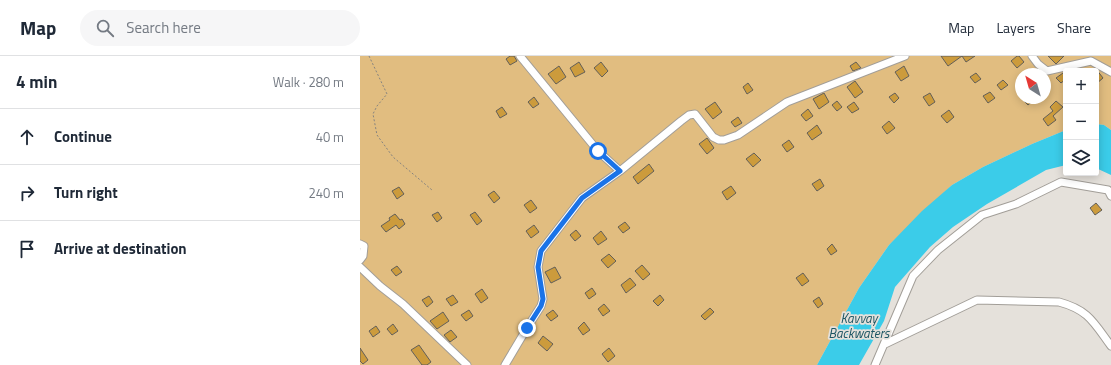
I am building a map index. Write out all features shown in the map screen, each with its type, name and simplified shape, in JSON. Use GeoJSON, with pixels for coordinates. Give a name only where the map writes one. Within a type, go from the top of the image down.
{"type":"FeatureCollection","features":[{"type":"Feature","properties":{"kind":"street"},"geometry":{"type":"LineString","coordinates":[[520,56],[598,151],[620,171]]}},
{"type":"Feature","properties":{"kind":"street"},"geometry":{"type":"LineString","coordinates":[[505,365],[541,306],[543,299],[538,267],[541,251],[582,198],[620,171],[690,115],[695,114],[713,137],[719,140],[724,140],[738,135],[787,102],[905,56]]}},
{"type":"Feature","properties":{"kind":"street"},"geometry":{"type":"LineString","coordinates":[[1032,56],[1038,64],[1047,71],[1091,61],[1111,72]]}},
{"type":"Feature","properties":{"kind":"street"},"geometry":{"type":"LineString","coordinates":[[875,365],[913,276],[938,250],[982,215],[1016,204],[1061,182],[1108,190],[1111,196]]}},
{"type":"Feature","properties":{"kind":"street"},"geometry":{"type":"LineString","coordinates":[[360,244],[364,246],[363,256],[360,260]]}},
{"type":"Feature","properties":{"kind":"street"},"geometry":{"type":"LineString","coordinates":[[360,267],[380,286],[403,304],[467,365]]}},
{"type":"Feature","properties":{"kind":"street"},"geometry":{"type":"LineString","coordinates":[[885,344],[978,300],[1058,302],[1071,305],[1087,314],[1111,346]]}},
{"type":"Feature","properties":{"kind":"path"},"geometry":{"type":"LineString","coordinates":[[369,56],[387,94],[377,106],[374,114],[377,135],[393,157],[432,190]]}},
{"type":"Feature","properties":{"kind":"shaded area"},"geometry":{"type":"Polygon","coordinates":[[[360,56],[1111,56],[1111,130],[1104,125],[1099,124],[1099,68],[1063,68],[1063,131],[983,167],[952,185],[889,245],[859,288],[817,365],[360,365],[360,56]]]}},
{"type":"Feature","properties":{"kind":"water"},"geometry":{"type":"Polygon","coordinates":[[[1099,124],[1104,125],[1111,130],[1111,175],[1099,169],[1099,124]]]}},
{"type":"Feature","properties":{"kind":"water","name":"Kavvay Backwaters"},"geometry":{"type":"Polygon","coordinates":[[[1063,131],[1063,166],[1046,170],[987,204],[953,227],[930,247],[895,287],[884,321],[859,365],[817,365],[859,288],[889,245],[922,211],[952,185],[983,167],[1063,131]]]}},
{"type":"Feature","properties":{"kind":"building"},"geometry":{"type":"Polygon","coordinates":[[[510,56],[514,56],[517,61],[510,65],[506,59],[510,56]]]}},
{"type":"Feature","properties":{"kind":"building"},"geometry":{"type":"Polygon","coordinates":[[[941,56],[962,56],[948,66],[941,56]]]}},
{"type":"Feature","properties":{"kind":"building"},"geometry":{"type":"Polygon","coordinates":[[[962,56],[975,56],[966,62],[962,56]]]}},
{"type":"Feature","properties":{"kind":"building"},"geometry":{"type":"Polygon","coordinates":[[[1019,56],[1024,62],[1017,68],[1011,61],[1019,56]]]}},
{"type":"Feature","properties":{"kind":"building"},"geometry":{"type":"Polygon","coordinates":[[[1048,56],[1064,56],[1056,64],[1048,56]]]}},
{"type":"Feature","properties":{"kind":"building"},"geometry":{"type":"Polygon","coordinates":[[[579,62],[585,72],[575,77],[570,68],[579,62]]]}},
{"type":"Feature","properties":{"kind":"building"},"geometry":{"type":"Polygon","coordinates":[[[601,62],[608,71],[602,77],[594,68],[601,62]]]}},
{"type":"Feature","properties":{"kind":"building"},"geometry":{"type":"Polygon","coordinates":[[[856,62],[861,68],[853,71],[850,66],[856,62]]]}},
{"type":"Feature","properties":{"kind":"building"},"geometry":{"type":"Polygon","coordinates":[[[559,66],[566,77],[556,84],[548,74],[559,66]]]}},
{"type":"Feature","properties":{"kind":"building"},"geometry":{"type":"Polygon","coordinates":[[[904,66],[909,76],[901,81],[895,72],[904,66]]]}},
{"type":"Feature","properties":{"kind":"building"},"geometry":{"type":"Polygon","coordinates":[[[976,73],[981,79],[975,83],[970,77],[976,73]]]}},
{"type":"Feature","properties":{"kind":"building"},"geometry":{"type":"Polygon","coordinates":[[[1063,73],[1063,81],[1061,83],[1056,78],[1063,73]]]}},
{"type":"Feature","properties":{"kind":"building"},"geometry":{"type":"Polygon","coordinates":[[[1099,73],[1103,78],[1099,81],[1099,73]]]}},
{"type":"Feature","properties":{"kind":"building"},"geometry":{"type":"Polygon","coordinates":[[[1003,80],[1008,85],[1001,90],[997,85],[1003,80]]]}},
{"type":"Feature","properties":{"kind":"building"},"geometry":{"type":"Polygon","coordinates":[[[855,81],[863,92],[855,98],[847,87],[855,81]]]}},
{"type":"Feature","properties":{"kind":"building"},"geometry":{"type":"Polygon","coordinates":[[[748,83],[753,90],[747,94],[743,87],[748,83]]]}},
{"type":"Feature","properties":{"kind":"building"},"geometry":{"type":"Polygon","coordinates":[[[990,92],[995,98],[988,103],[983,96],[990,92]]]}},
{"type":"Feature","properties":{"kind":"building"},"geometry":{"type":"Polygon","coordinates":[[[824,93],[829,102],[819,109],[813,99],[824,93]]]}},
{"type":"Feature","properties":{"kind":"building"},"geometry":{"type":"Polygon","coordinates":[[[895,93],[899,98],[894,103],[889,97],[895,93]]]}},
{"type":"Feature","properties":{"kind":"building"},"geometry":{"type":"Polygon","coordinates":[[[930,93],[935,102],[929,106],[923,97],[930,93]]]}},
{"type":"Feature","properties":{"kind":"building"},"geometry":{"type":"Polygon","coordinates":[[[534,97],[539,104],[533,108],[528,102],[534,97]]]}},
{"type":"Feature","properties":{"kind":"building"},"geometry":{"type":"Polygon","coordinates":[[[837,101],[842,107],[837,111],[832,105],[837,101]]]}},
{"type":"Feature","properties":{"kind":"building"},"geometry":{"type":"Polygon","coordinates":[[[1056,101],[1063,107],[1053,116],[1056,120],[1048,126],[1043,119],[1053,111],[1050,107],[1056,101]]]}},
{"type":"Feature","properties":{"kind":"building"},"geometry":{"type":"Polygon","coordinates":[[[715,102],[722,112],[713,119],[705,109],[715,102]]]}},
{"type":"Feature","properties":{"kind":"building"},"geometry":{"type":"Polygon","coordinates":[[[854,102],[859,109],[852,113],[847,107],[854,102]]]}},
{"type":"Feature","properties":{"kind":"building"},"geometry":{"type":"Polygon","coordinates":[[[502,107],[507,114],[500,118],[496,111],[502,107]]]}},
{"type":"Feature","properties":{"kind":"building"},"geometry":{"type":"Polygon","coordinates":[[[808,109],[813,116],[806,121],[801,115],[808,109]]]}},
{"type":"Feature","properties":{"kind":"building"},"geometry":{"type":"Polygon","coordinates":[[[949,110],[954,117],[947,123],[941,116],[949,110]]]}},
{"type":"Feature","properties":{"kind":"building"},"geometry":{"type":"Polygon","coordinates":[[[738,117],[742,123],[735,127],[731,122],[738,117]]]}},
{"type":"Feature","properties":{"kind":"building"},"geometry":{"type":"Polygon","coordinates":[[[889,121],[895,128],[887,134],[882,127],[889,121]]]}},
{"type":"Feature","properties":{"kind":"building"},"geometry":{"type":"Polygon","coordinates":[[[817,125],[822,133],[812,140],[807,133],[817,125]]]}},
{"type":"Feature","properties":{"kind":"building"},"geometry":{"type":"Polygon","coordinates":[[[707,138],[714,148],[707,154],[699,144],[707,138]]]}},
{"type":"Feature","properties":{"kind":"building"},"geometry":{"type":"Polygon","coordinates":[[[789,140],[794,147],[787,152],[782,145],[789,140]]]}},
{"type":"Feature","properties":{"kind":"building"},"geometry":{"type":"Polygon","coordinates":[[[754,153],[761,160],[753,167],[746,159],[754,153]]]}},
{"type":"Feature","properties":{"kind":"building"},"geometry":{"type":"Polygon","coordinates":[[[649,164],[654,171],[638,184],[633,177],[649,164]]]}},
{"type":"Feature","properties":{"kind":"building"},"geometry":{"type":"Polygon","coordinates":[[[820,179],[824,186],[817,191],[812,184],[820,179]]]}},
{"type":"Feature","properties":{"kind":"building"},"geometry":{"type":"Polygon","coordinates":[[[731,186],[736,193],[727,200],[722,192],[731,186]]]}},
{"type":"Feature","properties":{"kind":"building"},"geometry":{"type":"Polygon","coordinates":[[[399,187],[404,194],[397,199],[392,191],[399,187]]]}},
{"type":"Feature","properties":{"kind":"building"},"geometry":{"type":"Polygon","coordinates":[[[494,191],[500,198],[494,203],[488,195],[494,191]]]}},
{"type":"Feature","properties":{"kind":"building"},"geometry":{"type":"Polygon","coordinates":[[[531,200],[537,208],[530,213],[524,205],[531,200]]]}},
{"type":"Feature","properties":{"kind":"building"},"geometry":{"type":"Polygon","coordinates":[[[1096,203],[1102,210],[1095,215],[1090,208],[1096,203]]]}},
{"type":"Feature","properties":{"kind":"building"},"geometry":{"type":"Polygon","coordinates":[[[438,212],[442,218],[437,222],[432,215],[438,212]]]}},
{"type":"Feature","properties":{"kind":"building"},"geometry":{"type":"Polygon","coordinates":[[[475,212],[482,221],[477,225],[470,215],[475,212]]]}},
{"type":"Feature","properties":{"kind":"building"},"geometry":{"type":"Polygon","coordinates":[[[395,214],[400,220],[402,219],[405,224],[399,229],[396,225],[386,232],[381,226],[390,220],[389,218],[395,214]]]}},
{"type":"Feature","properties":{"kind":"building"},"geometry":{"type":"Polygon","coordinates":[[[625,222],[630,228],[623,233],[618,227],[625,222]]]}},
{"type":"Feature","properties":{"kind":"building"},"geometry":{"type":"Polygon","coordinates":[[[534,225],[539,232],[531,238],[526,231],[534,225]]]}},
{"type":"Feature","properties":{"kind":"building"},"geometry":{"type":"Polygon","coordinates":[[[576,230],[581,236],[575,241],[570,235],[576,230]]]}},
{"type":"Feature","properties":{"kind":"building"},"geometry":{"type":"Polygon","coordinates":[[[601,231],[607,239],[598,245],[593,238],[601,231]]]}},
{"type":"Feature","properties":{"kind":"building"},"geometry":{"type":"Polygon","coordinates":[[[832,244],[837,251],[831,255],[827,249],[832,244]]]}},
{"type":"Feature","properties":{"kind":"building"},"geometry":{"type":"Polygon","coordinates":[[[609,254],[616,261],[608,268],[601,260],[609,254]]]}},
{"type":"Feature","properties":{"kind":"building"},"geometry":{"type":"Polygon","coordinates":[[[642,265],[650,274],[643,280],[635,271],[642,265]]]}},
{"type":"Feature","properties":{"kind":"building"},"geometry":{"type":"Polygon","coordinates":[[[397,266],[402,272],[396,276],[391,270],[397,266]]]}},
{"type":"Feature","properties":{"kind":"building"},"geometry":{"type":"Polygon","coordinates":[[[555,267],[561,278],[551,283],[545,272],[555,267]]]}},
{"type":"Feature","properties":{"kind":"building"},"geometry":{"type":"Polygon","coordinates":[[[803,273],[809,281],[802,286],[796,278],[803,273]]]}},
{"type":"Feature","properties":{"kind":"building"},"geometry":{"type":"Polygon","coordinates":[[[630,278],[636,285],[626,293],[621,285],[630,278]]]}},
{"type":"Feature","properties":{"kind":"building"},"geometry":{"type":"Polygon","coordinates":[[[592,288],[596,294],[589,299],[585,293],[592,288]]]}},
{"type":"Feature","properties":{"kind":"building"},"geometry":{"type":"Polygon","coordinates":[[[482,289],[488,298],[481,303],[475,294],[482,289]]]}},
{"type":"Feature","properties":{"kind":"building"},"geometry":{"type":"Polygon","coordinates":[[[453,295],[458,302],[451,306],[446,299],[453,295]]]}},
{"type":"Feature","properties":{"kind":"building"},"geometry":{"type":"Polygon","coordinates":[[[660,295],[664,300],[658,306],[653,301],[660,295]]]}},
{"type":"Feature","properties":{"kind":"building"},"geometry":{"type":"Polygon","coordinates":[[[429,296],[433,302],[427,307],[422,300],[429,296]]]}},
{"type":"Feature","properties":{"kind":"building"},"geometry":{"type":"Polygon","coordinates":[[[819,297],[823,304],[818,308],[813,301],[819,297]]]}},
{"type":"Feature","properties":{"kind":"building"},"geometry":{"type":"Polygon","coordinates":[[[604,304],[610,311],[603,316],[598,309],[604,304]]]}},
{"type":"Feature","properties":{"kind":"building"},"geometry":{"type":"Polygon","coordinates":[[[710,308],[714,312],[705,320],[701,316],[710,308]]]}},
{"type":"Feature","properties":{"kind":"building"},"geometry":{"type":"Polygon","coordinates":[[[469,310],[473,316],[466,321],[461,315],[469,310]]]}},
{"type":"Feature","properties":{"kind":"building"},"geometry":{"type":"Polygon","coordinates":[[[553,310],[558,316],[551,321],[546,315],[553,310]]]}},
{"type":"Feature","properties":{"kind":"building"},"geometry":{"type":"Polygon","coordinates":[[[443,312],[449,321],[437,329],[430,321],[443,312]]]}},
{"type":"Feature","properties":{"kind":"building"},"geometry":{"type":"Polygon","coordinates":[[[584,322],[590,330],[583,335],[578,328],[584,322]]]}},
{"type":"Feature","properties":{"kind":"building"},"geometry":{"type":"Polygon","coordinates":[[[393,324],[398,331],[392,335],[387,329],[393,324]]]}},
{"type":"Feature","properties":{"kind":"building"},"geometry":{"type":"Polygon","coordinates":[[[376,326],[380,332],[373,337],[369,331],[376,326]]]}},
{"type":"Feature","properties":{"kind":"building"},"geometry":{"type":"Polygon","coordinates":[[[451,330],[457,337],[450,342],[444,335],[451,330]]]}},
{"type":"Feature","properties":{"kind":"building"},"geometry":{"type":"Polygon","coordinates":[[[543,336],[553,344],[547,351],[538,343],[543,336]]]}},
{"type":"Feature","properties":{"kind":"building"},"geometry":{"type":"Polygon","coordinates":[[[419,345],[431,362],[427,365],[422,365],[411,350],[419,345]]]}},
{"type":"Feature","properties":{"kind":"building"},"geometry":{"type":"Polygon","coordinates":[[[360,348],[368,360],[363,364],[360,361],[360,348]]]}},
{"type":"Feature","properties":{"kind":"building"},"geometry":{"type":"Polygon","coordinates":[[[609,348],[615,356],[608,362],[602,354],[609,348]]]}},
{"type":"Feature","properties":{"kind":"route"},"geometry":{"type":"LineString","coordinates":[[527,328],[541,306],[543,299],[538,267],[541,251],[582,198],[620,171],[598,151]]}}]}
